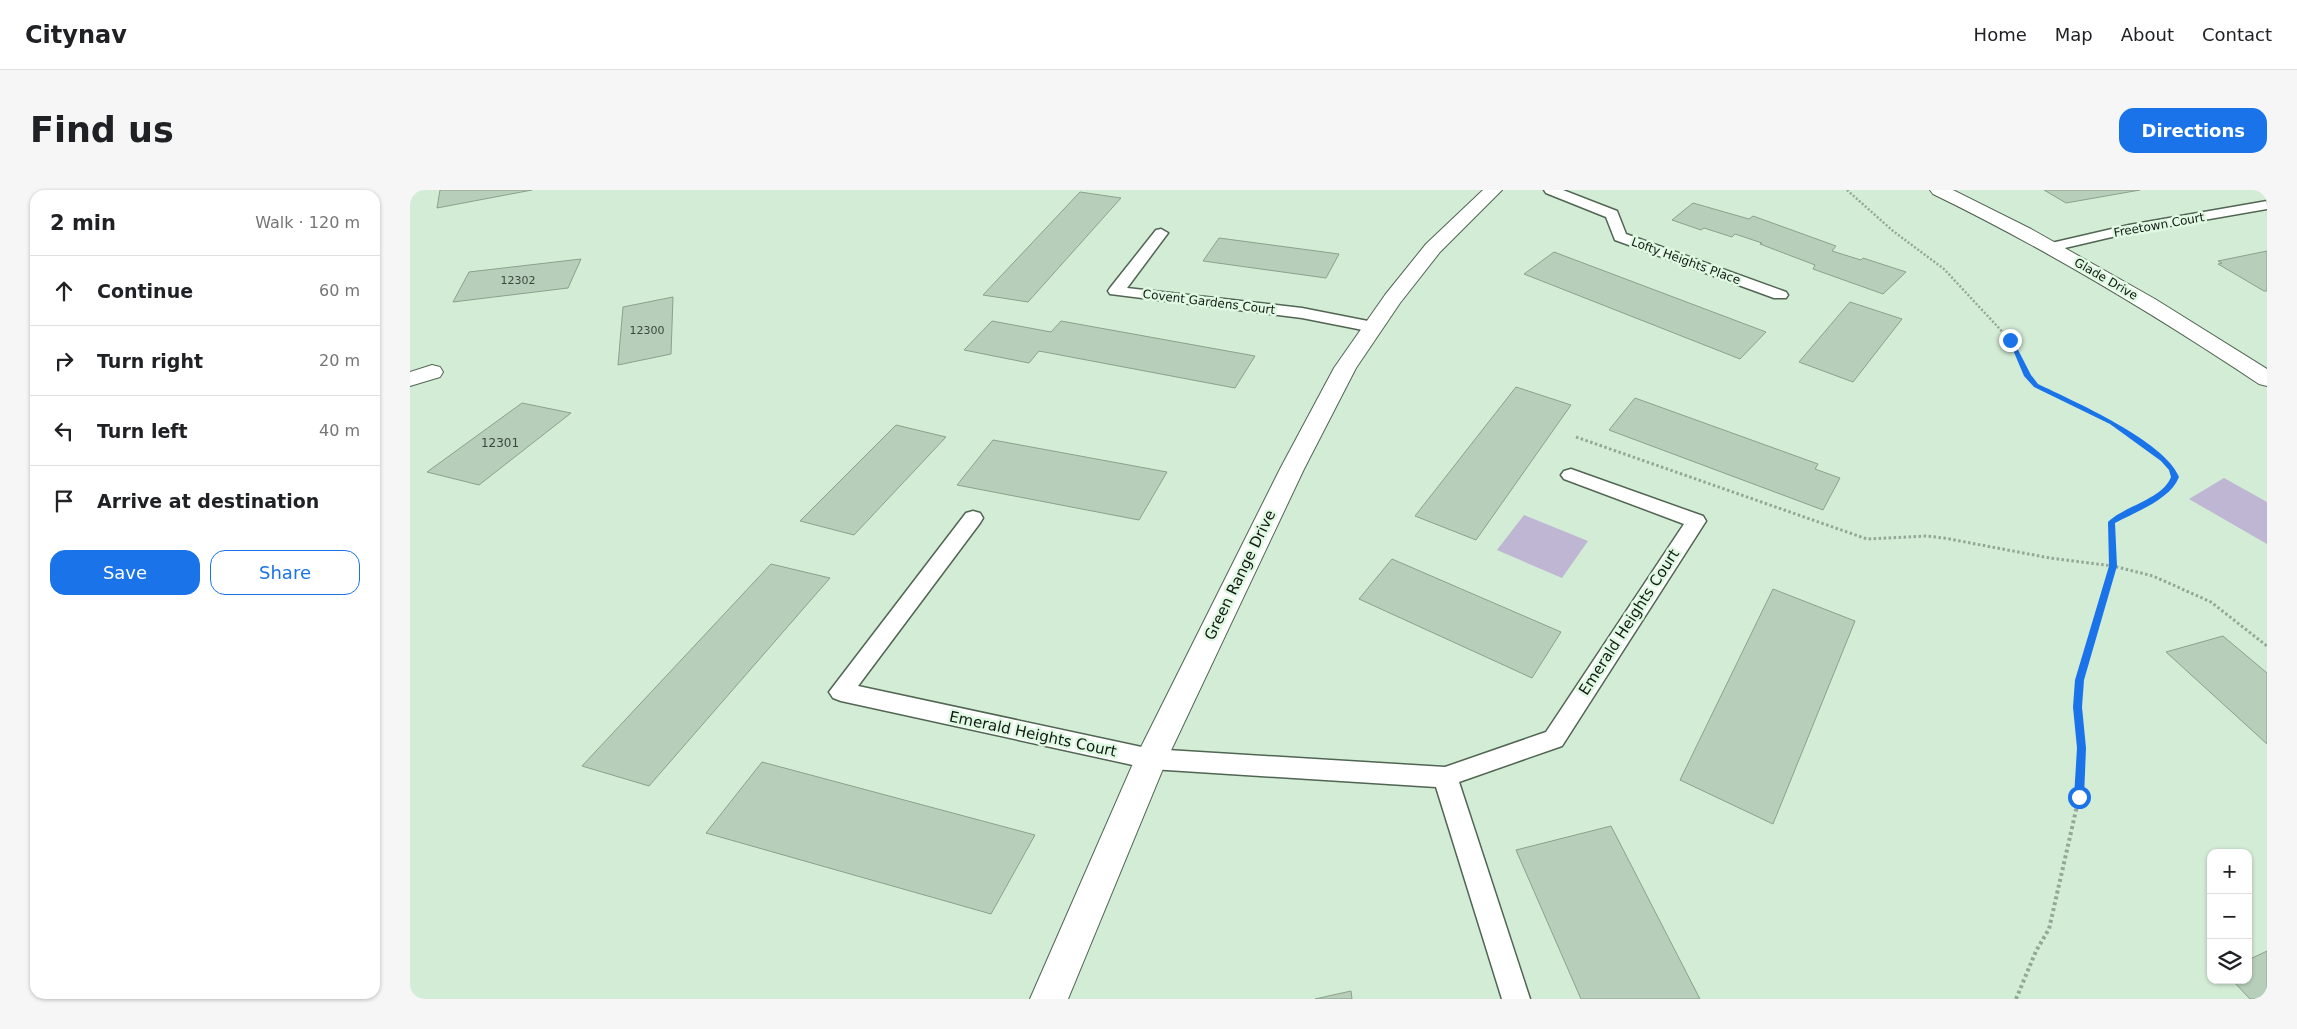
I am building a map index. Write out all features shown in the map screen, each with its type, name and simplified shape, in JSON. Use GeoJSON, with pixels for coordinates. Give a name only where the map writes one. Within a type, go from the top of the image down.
{"type":"FeatureCollection","features":[{"type":"Feature","properties":{"kind":"street","name":"Green Range Drive"},"geometry":{"type":"LineString","coordinates":[[1049,999],[1151,759],[1292,469],[1345,368],[1392,299],[1434,248],[1493,190]]}},
{"type":"Feature","properties":{"kind":"street","name":"Glade Drive"},"geometry":{"type":"LineString","coordinates":[[1939,190],[2052,247],[2128,291],[2267,379]]}},
{"type":"Feature","properties":{"kind":"street"},"geometry":{"type":"LineString","coordinates":[[410,379],[432,372]]}},
{"type":"Feature","properties":{"kind":"lane","name":"Lofty Heights Place"},"geometry":{"type":"LineString","coordinates":[[1551,190],[1612,214],[1620,237],[1780,295]]}},
{"type":"Feature","properties":{"kind":"lane","name":"Freetown Court"},"geometry":{"type":"LineString","coordinates":[[2052,247],[2129,229],[2267,205]]}},
{"type":"Feature","properties":{"kind":"lane","name":"Covent Gardens Court"},"geometry":{"type":"LineString","coordinates":[[1161,233],[1116,291],[1302,313],[1373,327]]}},
{"type":"Feature","properties":{"kind":"lane","name":"Emerald Heights Court"},"geometry":{"type":"LineString","coordinates":[[973,518],[841,692],[1151,759],[1445,777],[1554,739],[1696,521],[1571,475]]}},
{"type":"Feature","properties":{"kind":"lane"},"geometry":{"type":"LineString","coordinates":[[1445,777],[1516,999]]}},
{"type":"Feature","properties":{"kind":"path"},"geometry":{"type":"LineString","coordinates":[[1847,190],[1893,231],[1944,269],[2010,340],[2028,376],[2036,385],[2113,423],[2163,459],[2172,469],[2175,477],[2167,489],[2112,522],[2113,566],[2080,680],[2078,707],[2081,748],[2079,797],[2049,929],[2036,951],[2016,999]]}},
{"type":"Feature","properties":{"kind":"path"},"geometry":{"type":"LineString","coordinates":[[1576,438],[1867,539],[1926,536],[2050,558],[2113,566],[2153,576],[2195,593],[2224,610],[2267,646]]}},
{"type":"Feature","properties":{"kind":"shaded area"},"geometry":{"type":"Polygon","coordinates":[[[2224,478],[2267,502],[2267,544],[2189,499],[2224,478]]]}},
{"type":"Feature","properties":{"kind":"shaded area"},"geometry":{"type":"Polygon","coordinates":[[[1524,515],[1588,541],[1562,578],[1497,550],[1524,515]]]}},
{"type":"Feature","properties":{"kind":"building"},"geometry":{"type":"Polygon","coordinates":[[[440,190],[532,190],[437,208],[440,190]]]}},
{"type":"Feature","properties":{"kind":"building"},"geometry":{"type":"Polygon","coordinates":[[[2044,190],[2140,190],[2066,203],[2044,190]]]}},
{"type":"Feature","properties":{"kind":"building"},"geometry":{"type":"Polygon","coordinates":[[[1080,192],[1121,198],[1028,302],[983,295],[1080,192]]]}},
{"type":"Feature","properties":{"kind":"building"},"geometry":{"type":"Polygon","coordinates":[[[1693,203],[1749,219],[1753,216],[1836,246],[1832,251],[1861,260],[1863,258],[1906,272],[1883,294],[1813,269],[1815,265],[1760,244],[1762,243],[1735,234],[1732,237],[1704,228],[1701,230],[1672,220],[1693,203]]]}},
{"type":"Feature","properties":{"kind":"building"},"geometry":{"type":"Polygon","coordinates":[[[1219,238],[1339,254],[1326,278],[1203,261],[1219,238]]]}},
{"type":"Feature","properties":{"kind":"building"},"geometry":{"type":"Polygon","coordinates":[[[2267,251],[2267,291],[2218,264],[2222,263],[2218,261],[2267,251]]]}},
{"type":"Feature","properties":{"kind":"building"},"geometry":{"type":"Polygon","coordinates":[[[1554,252],[1766,332],[1740,359],[1524,274],[1554,252]]]}},
{"type":"Feature","properties":{"kind":"building"},"geometry":{"type":"Polygon","coordinates":[[[581,259],[568,288],[453,302],[469,272],[581,259]]]}},
{"type":"Feature","properties":{"kind":"building"},"geometry":{"type":"Polygon","coordinates":[[[673,297],[671,354],[618,365],[623,307],[673,297]]]}},
{"type":"Feature","properties":{"kind":"building"},"geometry":{"type":"Polygon","coordinates":[[[1850,302],[1902,319],[1853,382],[1799,362],[1850,302]]]}},
{"type":"Feature","properties":{"kind":"building"},"geometry":{"type":"Polygon","coordinates":[[[992,321],[1051,332],[1061,321],[1255,356],[1235,388],[1039,351],[1029,363],[964,350],[992,321]]]}},
{"type":"Feature","properties":{"kind":"building"},"geometry":{"type":"Polygon","coordinates":[[[1516,387],[1571,405],[1476,540],[1415,516],[1516,387]]]}},
{"type":"Feature","properties":{"kind":"building"},"geometry":{"type":"Polygon","coordinates":[[[1635,398],[1818,464],[1815,469],[1840,478],[1823,510],[1609,430],[1635,398]]]}},
{"type":"Feature","properties":{"kind":"building"},"geometry":{"type":"Polygon","coordinates":[[[522,403],[571,413],[479,485],[427,472],[522,403]]]}},
{"type":"Feature","properties":{"kind":"building"},"geometry":{"type":"Polygon","coordinates":[[[896,425],[946,437],[854,535],[800,521],[896,425]]]}},
{"type":"Feature","properties":{"kind":"building"},"geometry":{"type":"Polygon","coordinates":[[[993,440],[1167,472],[1139,520],[957,485],[993,440]]]}},
{"type":"Feature","properties":{"kind":"building"},"geometry":{"type":"Polygon","coordinates":[[[1392,559],[1561,632],[1532,678],[1359,599],[1392,559]]]}},
{"type":"Feature","properties":{"kind":"building"},"geometry":{"type":"Polygon","coordinates":[[[771,564],[830,578],[649,786],[582,766],[771,564]]]}},
{"type":"Feature","properties":{"kind":"building"},"geometry":{"type":"Polygon","coordinates":[[[1773,589],[1855,621],[1773,824],[1680,780],[1773,589]]]}},
{"type":"Feature","properties":{"kind":"building"},"geometry":{"type":"Polygon","coordinates":[[[2223,636],[2267,673],[2267,744],[2166,652],[2223,636]]]}},
{"type":"Feature","properties":{"kind":"building"},"geometry":{"type":"Polygon","coordinates":[[[762,762],[1035,835],[991,914],[706,833],[762,762]]]}},
{"type":"Feature","properties":{"kind":"building"},"geometry":{"type":"Polygon","coordinates":[[[1611,826],[1700,999],[1581,999],[1516,850],[1611,826]]]}},
{"type":"Feature","properties":{"kind":"building"},"geometry":{"type":"Polygon","coordinates":[[[2267,951],[2267,999],[2250,999],[2236,984],[2252,984],[2252,958],[2267,951]]]}},
{"type":"Feature","properties":{"kind":"building"},"geometry":{"type":"Polygon","coordinates":[[[1351,991],[1352,999],[1315,999],[1351,991]]]}},
{"type":"Feature","properties":{"kind":"route"},"geometry":{"type":"LineString","coordinates":[[2010,340],[2021,364],[2036,385],[2113,423],[2163,459],[2172,469],[2175,477],[2173,483],[2156,497],[2119,516],[2112,522],[2113,566],[2080,680],[2078,707],[2081,748],[2079,797]]}}]}
